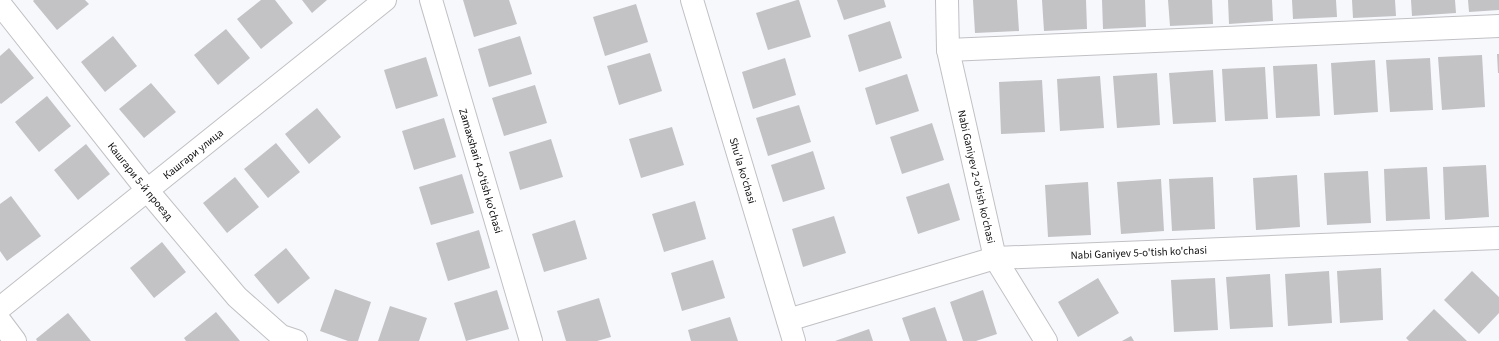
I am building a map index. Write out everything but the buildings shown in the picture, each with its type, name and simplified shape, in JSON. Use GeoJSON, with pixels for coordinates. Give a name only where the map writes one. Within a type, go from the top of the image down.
{"type":"FeatureCollection","features":[{"type":"Feature","properties":{"kind":"street","name":"Кашгари улица"},"geometry":{"type":"LineString","coordinates":[[0,308],[385,0]]}},
{"type":"Feature","properties":{"kind":"street","name":"Zamaxshari 4-o'tish ko'chasi"},"geometry":{"type":"LineString","coordinates":[[431,0],[531,341]]}},
{"type":"Feature","properties":{"kind":"street","name":"Shu'la ko'chasi"},"geometry":{"type":"LineString","coordinates":[[692,0],[794,341]]}},
{"type":"Feature","properties":{"kind":"street","name":"Nabi Ganiyev 2-o'tish ko'chasi"},"geometry":{"type":"LineString","coordinates":[[947,0],[948,50],[995,258],[1046,341]]}},
{"type":"Feature","properties":{"kind":"street","name":"Кашгари 5-й проезд"},"geometry":{"type":"LineString","coordinates":[[0,4],[147,190],[237,297],[281,336],[296,341]]}},
{"type":"Feature","properties":{"kind":"street"},"geometry":{"type":"LineString","coordinates":[[948,50],[1499,26]]}},
{"type":"Feature","properties":{"kind":"street","name":"Nabi Ganiyev 5-o'tish ko'chasi"},"geometry":{"type":"LineString","coordinates":[[788,320],[995,258],[1499,238]]}},
{"type":"Feature","properties":{"kind":"street"},"geometry":{"type":"LineString","coordinates":[[0,321],[15,341]]}}]}
